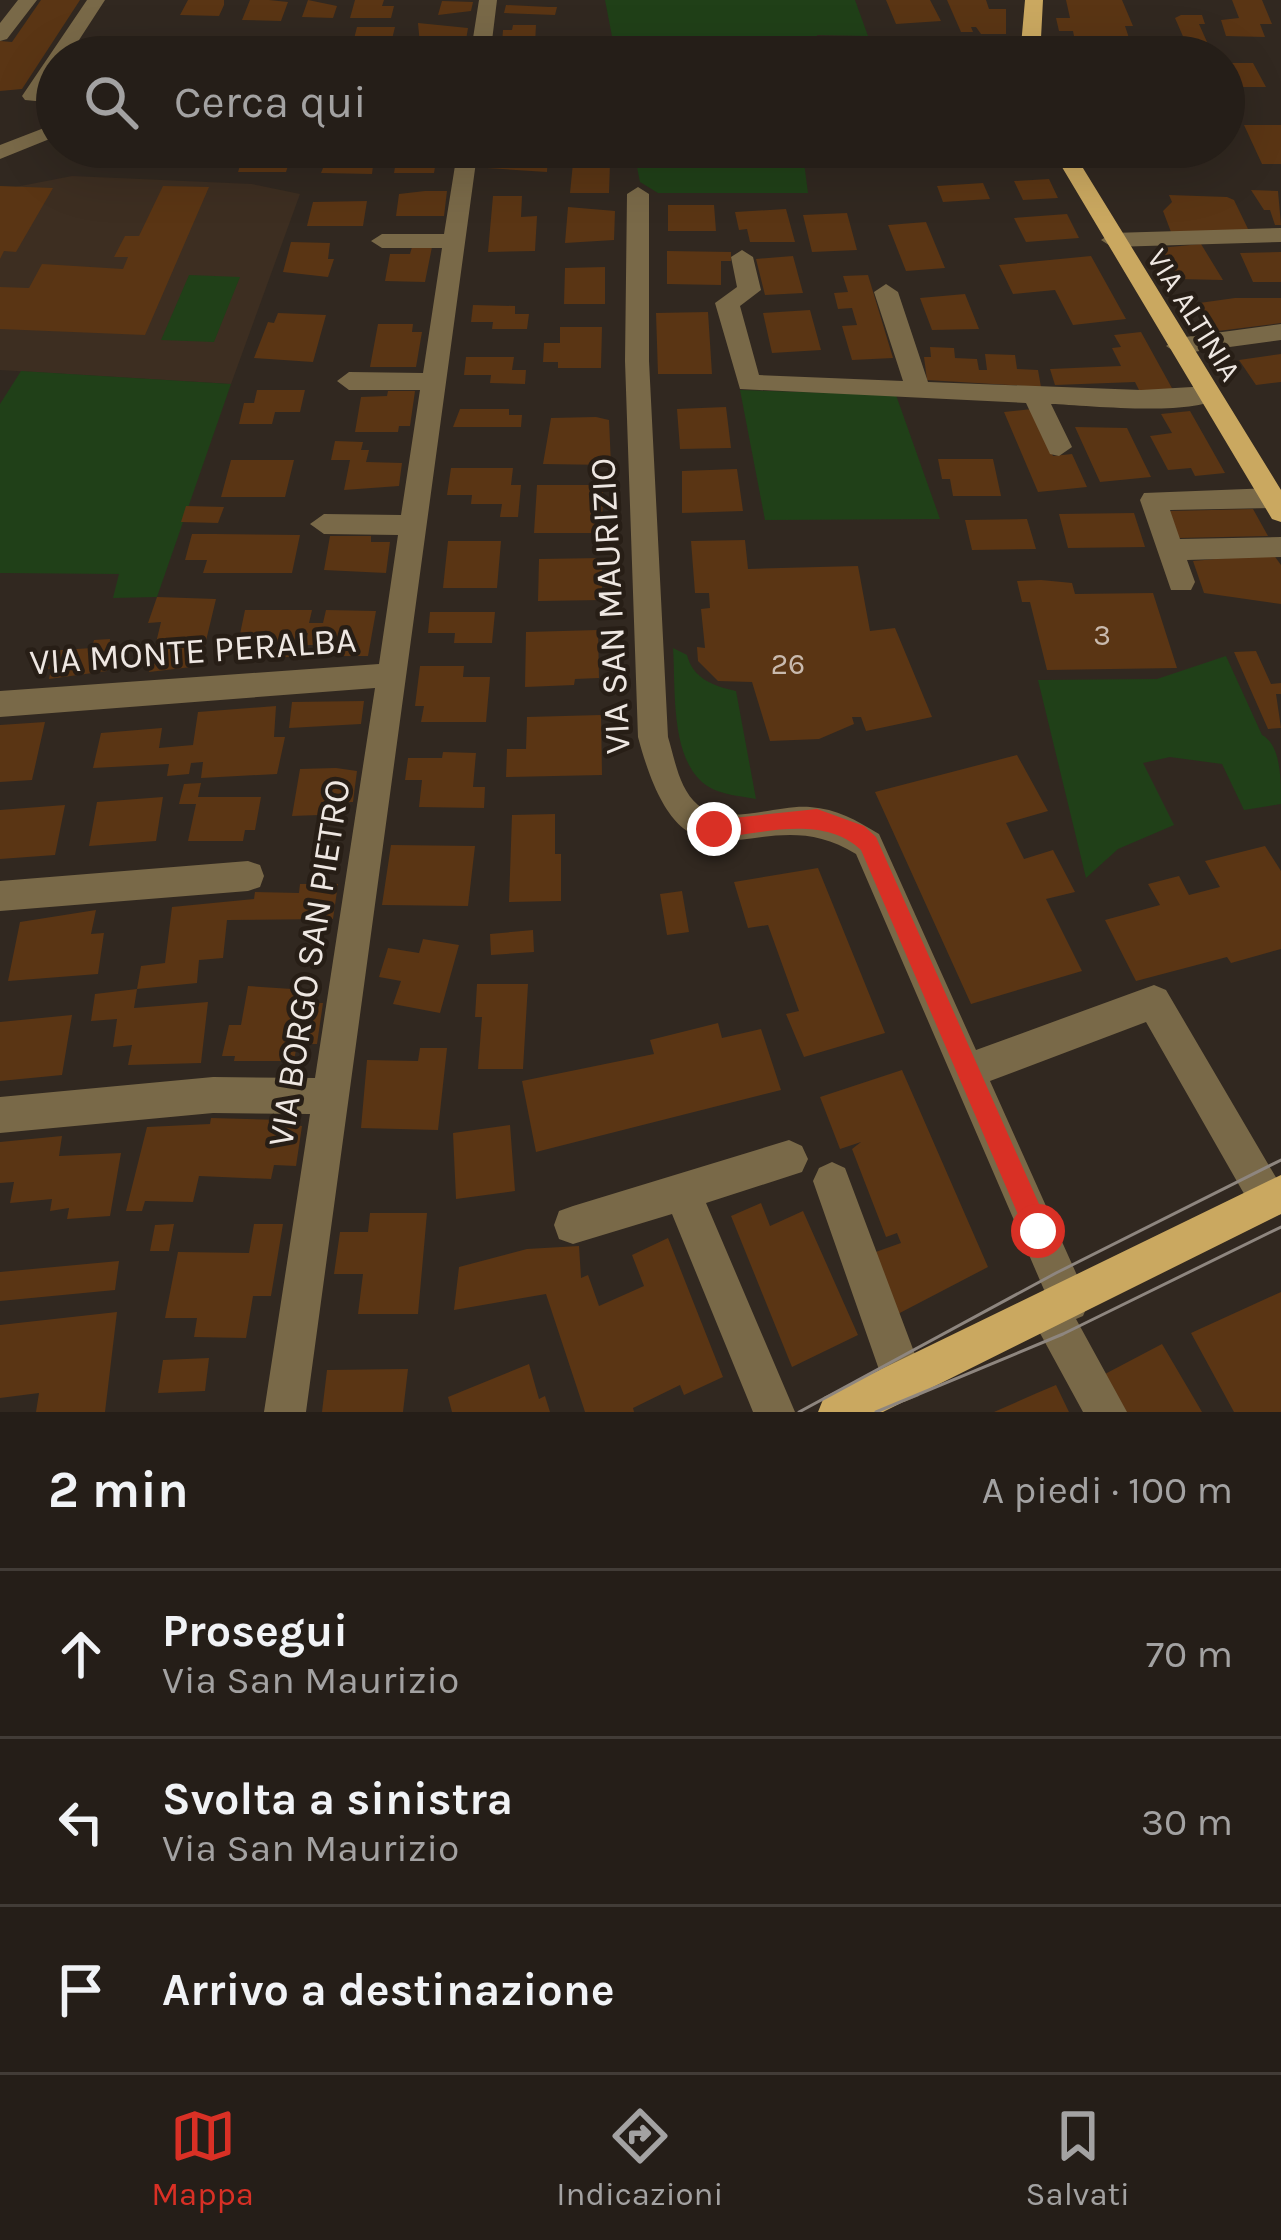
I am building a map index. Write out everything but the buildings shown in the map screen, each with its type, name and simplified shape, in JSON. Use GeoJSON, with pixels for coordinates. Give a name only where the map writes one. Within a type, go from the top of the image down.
{"type":"FeatureCollection","features":[{"type":"Feature","properties":{"kind":"main road"},"geometry":{"type":"LineString","coordinates":[[1030,36],[1034,0]]}},
{"type":"Feature","properties":{"kind":"main road","name":"VIA ALTINIA"},"geometry":{"type":"LineString","coordinates":[[1072,168],[1277,505]]}},
{"type":"Feature","properties":{"kind":"main road"},"geometry":{"type":"LineString","coordinates":[[839,1412],[1274,1197]]}},
{"type":"Feature","properties":{"kind":"street"},"geometry":{"type":"LineString","coordinates":[[0,35],[28,0]]}},
{"type":"Feature","properties":{"kind":"street"},"geometry":{"type":"LineString","coordinates":[[72,36],[96,0]]}},
{"type":"Feature","properties":{"kind":"street"},"geometry":{"type":"LineString","coordinates":[[483,36],[488,0]]}},
{"type":"Feature","properties":{"kind":"street"},"geometry":{"type":"LineString","coordinates":[[0,153],[36,138]]}},
{"type":"Feature","properties":{"kind":"street","name":"VIA BORGO SAN PIETRO"},"geometry":{"type":"LineString","coordinates":[[285,1412],[465,168]]}},
{"type":"Feature","properties":{"kind":"street","name":"VIA SAN MAURIZIO"},"geometry":{"type":"LineString","coordinates":[[638,194],[638,361],[652,737],[664,788],[675,804],[714,829],[817,819],[856,832],[868,844],[968,1071],[1059,1306],[1106,1412]]}},
{"type":"Feature","properties":{"kind":"street"},"geometry":{"type":"LineString","coordinates":[[1112,240],[1281,235]]}},
{"type":"Feature","properties":{"kind":"street"},"geometry":{"type":"LineString","coordinates":[[382,241],[454,241]]}},
{"type":"Feature","properties":{"kind":"street"},"geometry":{"type":"LineString","coordinates":[[742,256],[748,290],[727,303],[748,383],[1141,399],[1209,394]]}},
{"type":"Feature","properties":{"kind":"street"},"geometry":{"type":"LineString","coordinates":[[886,292],[918,389]]}},
{"type":"Feature","properties":{"kind":"street"},"geometry":{"type":"LineString","coordinates":[[1178,346],[1281,332]]}},
{"type":"Feature","properties":{"kind":"street"},"geometry":{"type":"LineString","coordinates":[[349,381],[434,382]]}},
{"type":"Feature","properties":{"kind":"street"},"geometry":{"type":"LineString","coordinates":[[1034,394],[1059,447]]}},
{"type":"Feature","properties":{"kind":"street"},"geometry":{"type":"LineString","coordinates":[[1180,582],[1153,500],[1277,505]]}},
{"type":"Feature","properties":{"kind":"street"},"geometry":{"type":"LineString","coordinates":[[324,524],[414,525]]}},
{"type":"Feature","properties":{"kind":"street"},"geometry":{"type":"LineString","coordinates":[[1170,550],[1281,547]]}},
{"type":"Feature","properties":{"kind":"street","name":"VIA MONTE PERALBA"},"geometry":{"type":"LineString","coordinates":[[0,704],[392,675]]}},
{"type":"Feature","properties":{"kind":"street"},"geometry":{"type":"LineString","coordinates":[[0,896],[248,876]]}},
{"type":"Feature","properties":{"kind":"street"},"geometry":{"type":"LineString","coordinates":[[968,1071],[1154,1002],[1274,1197]]}},
{"type":"Feature","properties":{"kind":"street"},"geometry":{"type":"LineString","coordinates":[[0,1115],[213,1095],[328,1096]]}},
{"type":"Feature","properties":{"kind":"street"},"geometry":{"type":"LineString","coordinates":[[573,1225],[789,1160]]}},
{"type":"Feature","properties":{"kind":"street"},"geometry":{"type":"LineString","coordinates":[[832,1181],[904,1382]]}},
{"type":"Feature","properties":{"kind":"street"},"geometry":{"type":"LineString","coordinates":[[682,1192],[774,1412]]}},
{"type":"Feature","properties":{"kind":"shaded area"},"geometry":{"type":"Polygon","coordinates":[[[72,176],[252,184],[300,194],[231,384],[0,370],[0,190],[72,176]]]}},
{"type":"Feature","properties":{"kind":"green space"},"geometry":{"type":"Polygon","coordinates":[[[605,0],[855,0],[868,36],[817,35],[612,36],[605,0]]]}},
{"type":"Feature","properties":{"kind":"green space"},"geometry":{"type":"Polygon","coordinates":[[[637,168],[805,168],[808,193],[658,193],[640,182],[637,168]]]}},
{"type":"Feature","properties":{"kind":"green space"},"geometry":{"type":"Polygon","coordinates":[[[189,275],[240,277],[214,342],[161,340],[189,275]]]}},
{"type":"Feature","properties":{"kind":"green space"},"geometry":{"type":"Polygon","coordinates":[[[21,371],[231,384],[157,597],[113,598],[119,574],[0,573],[0,404],[21,371]]]}},
{"type":"Feature","properties":{"kind":"green space"},"geometry":{"type":"Polygon","coordinates":[[[740,390],[896,395],[940,519],[765,520],[740,390]]]}},
{"type":"Feature","properties":{"kind":"green space"},"geometry":{"type":"Polygon","coordinates":[[[673,648],[687,655],[706,680],[736,691],[756,799],[709,787],[687,761],[677,724],[673,648]]]}},
{"type":"Feature","properties":{"kind":"green space"},"geometry":{"type":"Polygon","coordinates":[[[1226,656],[1262,735],[1273,746],[1281,804],[1244,810],[1222,764],[1170,757],[1143,763],[1174,825],[1118,849],[1086,878],[1038,680],[1157,679],[1226,656]]]}},
{"type":"Feature","properties":{"kind":"tram line"},"geometry":{"type":"LineString","coordinates":[[799,1412],[1056,1273],[1281,1160]]}},
{"type":"Feature","properties":{"kind":"tram line"},"geometry":{"type":"LineString","coordinates":[[876,1412],[1063,1334],[1281,1227]]}},
{"type":"Feature","properties":{"kind":"route"},"geometry":{"type":"LineString","coordinates":[[714,829],[817,819],[856,832],[868,844],[1038,1231]]}}]}
